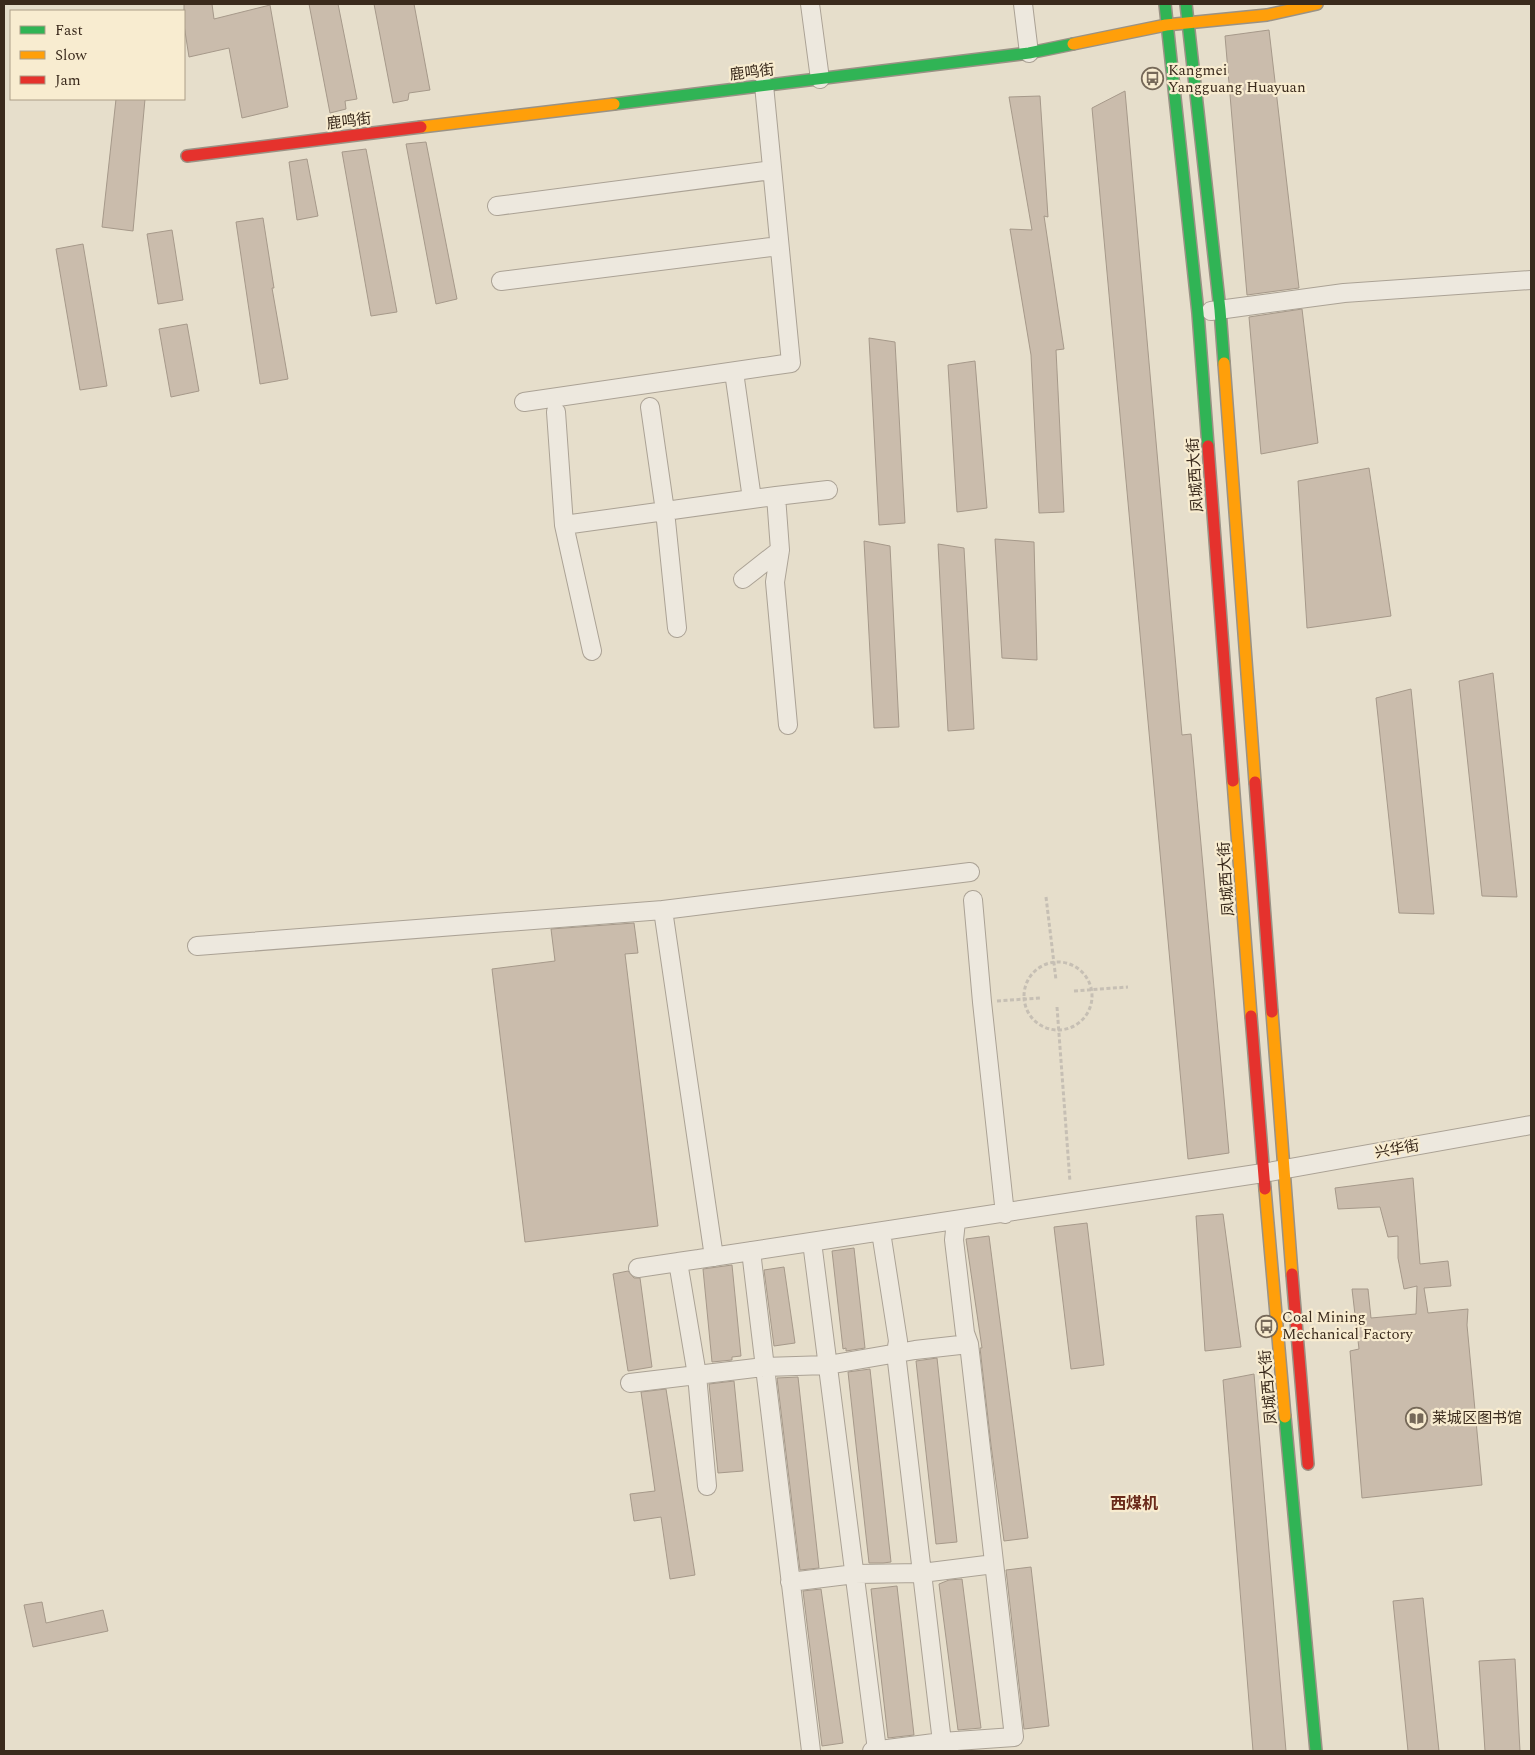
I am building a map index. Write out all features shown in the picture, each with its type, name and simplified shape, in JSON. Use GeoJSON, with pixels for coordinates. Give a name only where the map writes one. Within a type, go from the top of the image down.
{"type":"FeatureCollection","features":[{"type":"Feature","properties":{"kind":"main road","name":"凤城西大街"},"geometry":{"type":"LineString","coordinates":[[1165,4],[1198,313],[1263,1173],[1316,1751]]}},
{"type":"Feature","properties":{"kind":"main road"},"geometry":{"type":"LineString","coordinates":[[1186,4],[1220,310],[1284,1170],[1309,1472]]}},
{"type":"Feature","properties":{"kind":"main road","name":"鹿鸣街"},"geometry":{"type":"LineString","coordinates":[[187,156],[1029,53],[1166,25],[1267,15],[1317,4]]}},
{"type":"Feature","properties":{"kind":"street"},"geometry":{"type":"LineString","coordinates":[[810,4],[820,79]]}},
{"type":"Feature","properties":{"kind":"street"},"geometry":{"type":"LineString","coordinates":[[1023,4],[1029,53]]}},
{"type":"Feature","properties":{"kind":"street"},"geometry":{"type":"LineString","coordinates":[[524,402],[790,364],[764,86]]}},
{"type":"Feature","properties":{"kind":"street"},"geometry":{"type":"LineString","coordinates":[[497,206],[772,170]]}},
{"type":"Feature","properties":{"kind":"street"},"geometry":{"type":"LineString","coordinates":[[501,281],[779,246]]}},
{"type":"Feature","properties":{"kind":"street"},"geometry":{"type":"LineString","coordinates":[[1198,313],[1344,293],[1531,280]]}},
{"type":"Feature","properties":{"kind":"street"},"geometry":{"type":"LineString","coordinates":[[734,372],[752,499]]}},
{"type":"Feature","properties":{"kind":"street"},"geometry":{"type":"LineString","coordinates":[[650,407],[677,628]]}},
{"type":"Feature","properties":{"kind":"street"},"geometry":{"type":"LineString","coordinates":[[556,412],[564,525],[592,651]]}},
{"type":"Feature","properties":{"kind":"street"},"geometry":{"type":"LineString","coordinates":[[564,525],[828,490]]}},
{"type":"Feature","properties":{"kind":"street"},"geometry":{"type":"LineString","coordinates":[[776,496],[780,550],[775,582],[788,725]]}},
{"type":"Feature","properties":{"kind":"street"},"geometry":{"type":"LineString","coordinates":[[743,579],[780,550]]}},
{"type":"Feature","properties":{"kind":"street"},"geometry":{"type":"LineString","coordinates":[[197,946],[663,910],[970,872]]}},
{"type":"Feature","properties":{"kind":"street"},"geometry":{"type":"LineString","coordinates":[[973,900],[1005,1214]]}},
{"type":"Feature","properties":{"kind":"street"},"geometry":{"type":"LineString","coordinates":[[663,910],[706,1258]]}},
{"type":"Feature","properties":{"kind":"street","name":"兴华街"},"geometry":{"type":"LineString","coordinates":[[706,1258],[1005,1214],[1284,1170],[1531,1125]]}},
{"type":"Feature","properties":{"kind":"street"},"geometry":{"type":"LineString","coordinates":[[812,1242],[855,1574],[874,1751],[942,1742],[1014,1737],[969,1344],[954,1240],[956,1221]]}},
{"type":"Feature","properties":{"kind":"street"},"geometry":{"type":"LineString","coordinates":[[881,1232],[898,1342],[896,1353],[942,1742]]}},
{"type":"Feature","properties":{"kind":"street"},"geometry":{"type":"LineString","coordinates":[[750,1251],[811,1751]]}},
{"type":"Feature","properties":{"kind":"street"},"geometry":{"type":"LineString","coordinates":[[638,1268],[706,1258]]}},
{"type":"Feature","properties":{"kind":"street"},"geometry":{"type":"LineString","coordinates":[[706,1258],[678,1262],[697,1375],[707,1486]]}},
{"type":"Feature","properties":{"kind":"street"},"geometry":{"type":"LineString","coordinates":[[630,1383],[764,1367],[828,1365],[896,1353],[969,1344]]}},
{"type":"Feature","properties":{"kind":"street"},"geometry":{"type":"LineString","coordinates":[[790,1582],[855,1574],[922,1573],[994,1564]]}},
{"type":"Feature","properties":{"kind":"path"},"geometry":{"type":"LineString","coordinates":[[1046,897],[1056,980]]}},
{"type":"Feature","properties":{"kind":"path"},"geometry":{"type":"LineString","coordinates":[[1054,963],[1064,963],[1077,969],[1088,980],[1091,989],[1092,999],[1084,1017],[1077,1024],[1058,1030],[1044,1027],[1032,1018],[1024,999],[1025,989],[1032,975],[1044,966],[1054,963]]}},
{"type":"Feature","properties":{"kind":"path"},"geometry":{"type":"LineString","coordinates":[[1074,991],[1128,987]]}},
{"type":"Feature","properties":{"kind":"path"},"geometry":{"type":"LineString","coordinates":[[982,1002],[1040,998]]}},
{"type":"Feature","properties":{"kind":"path"},"geometry":{"type":"LineString","coordinates":[[1056,1007],[1070,1182]]}},
{"type":"Feature","properties":{"kind":"building"},"geometry":{"type":"Polygon","coordinates":[[[184,4],[212,4],[214,19],[270,5],[288,107],[242,118],[229,48],[189,57],[184,4]]]}},
{"type":"Feature","properties":{"kind":"building"},"geometry":{"type":"Polygon","coordinates":[[[309,4],[338,4],[357,99],[345,101],[346,109],[330,113],[309,4]]]}},
{"type":"Feature","properties":{"kind":"building"},"geometry":{"type":"Polygon","coordinates":[[[374,4],[414,4],[430,90],[409,93],[408,100],[393,103],[374,4]]]}},
{"type":"Feature","properties":{"kind":"building"},"geometry":{"type":"Polygon","coordinates":[[[1269,30],[1299,288],[1247,295],[1225,36],[1269,30]]]}},
{"type":"Feature","properties":{"kind":"building"},"geometry":{"type":"Polygon","coordinates":[[[1125,91],[1182,735],[1191,734],[1229,1153],[1188,1159],[1092,108],[1125,91]]]}},
{"type":"Feature","properties":{"kind":"building"},"geometry":{"type":"Polygon","coordinates":[[[1040,96],[1048,217],[1044,216],[1064,349],[1056,350],[1064,512],[1039,513],[1031,355],[1010,229],[1032,230],[1009,97],[1040,96]]]}},
{"type":"Feature","properties":{"kind":"building"},"geometry":{"type":"Polygon","coordinates":[[[116,100],[145,100],[133,231],[102,227],[116,100]]]}},
{"type":"Feature","properties":{"kind":"building"},"geometry":{"type":"Polygon","coordinates":[[[426,142],[457,299],[436,304],[406,144],[426,142]]]}},
{"type":"Feature","properties":{"kind":"building"},"geometry":{"type":"Polygon","coordinates":[[[366,149],[397,312],[371,316],[342,152],[366,149]]]}},
{"type":"Feature","properties":{"kind":"building"},"geometry":{"type":"Polygon","coordinates":[[[307,159],[318,216],[297,220],[289,162],[307,159]]]}},
{"type":"Feature","properties":{"kind":"building"},"geometry":{"type":"Polygon","coordinates":[[[263,218],[274,288],[272,288],[288,379],[260,384],[236,222],[263,218]]]}},
{"type":"Feature","properties":{"kind":"building"},"geometry":{"type":"Polygon","coordinates":[[[172,230],[183,300],[158,304],[147,234],[172,230]]]}},
{"type":"Feature","properties":{"kind":"building"},"geometry":{"type":"Polygon","coordinates":[[[83,244],[107,386],[80,390],[56,249],[83,244]]]}},
{"type":"Feature","properties":{"kind":"building"},"geometry":{"type":"Polygon","coordinates":[[[1302,309],[1318,443],[1261,454],[1249,317],[1302,309]]]}},
{"type":"Feature","properties":{"kind":"building"},"geometry":{"type":"Polygon","coordinates":[[[187,324],[199,391],[171,397],[159,329],[187,324]]]}},
{"type":"Feature","properties":{"kind":"building"},"geometry":{"type":"Polygon","coordinates":[[[869,338],[895,342],[905,523],[879,525],[869,338]]]}},
{"type":"Feature","properties":{"kind":"building"},"geometry":{"type":"Polygon","coordinates":[[[975,361],[987,508],[957,512],[948,365],[975,361]]]}},
{"type":"Feature","properties":{"kind":"building"},"geometry":{"type":"Polygon","coordinates":[[[1369,468],[1391,616],[1307,628],[1298,481],[1369,468]]]}},
{"type":"Feature","properties":{"kind":"building"},"geometry":{"type":"Polygon","coordinates":[[[995,539],[1034,542],[1037,660],[1002,658],[995,539]]]}},
{"type":"Feature","properties":{"kind":"building"},"geometry":{"type":"Polygon","coordinates":[[[864,541],[890,546],[899,727],[874,728],[864,541]]]}},
{"type":"Feature","properties":{"kind":"building"},"geometry":{"type":"Polygon","coordinates":[[[938,544],[964,548],[974,729],[948,731],[938,544]]]}},
{"type":"Feature","properties":{"kind":"building"},"geometry":{"type":"Polygon","coordinates":[[[1493,673],[1517,897],[1482,896],[1459,681],[1493,673]]]}},
{"type":"Feature","properties":{"kind":"building"},"geometry":{"type":"Polygon","coordinates":[[[1411,689],[1434,914],[1399,913],[1376,698],[1411,689]]]}},
{"type":"Feature","properties":{"kind":"building"},"geometry":{"type":"Polygon","coordinates":[[[634,923],[638,953],[625,954],[658,1226],[525,1242],[492,969],[555,961],[551,929],[634,923]]]}},
{"type":"Feature","properties":{"kind":"building","name":"莱城区图书馆"},"geometry":{"type":"Polygon","coordinates":[[[1413,1178],[1420,1264],[1448,1261],[1451,1286],[1424,1288],[1428,1313],[1468,1309],[1467,1325],[1482,1485],[1362,1498],[1350,1351],[1359,1349],[1352,1289],[1368,1289],[1371,1318],[1416,1314],[1417,1286],[1404,1289],[1398,1258],[1398,1236],[1388,1237],[1380,1207],[1338,1209],[1335,1188],[1413,1178]]]}},
{"type":"Feature","properties":{"kind":"building"},"geometry":{"type":"Polygon","coordinates":[[[1223,1214],[1241,1347],[1205,1351],[1196,1216],[1223,1214]]]}},
{"type":"Feature","properties":{"kind":"building"},"geometry":{"type":"Polygon","coordinates":[[[1087,1223],[1104,1365],[1071,1369],[1054,1227],[1087,1223]]]}},
{"type":"Feature","properties":{"kind":"building"},"geometry":{"type":"Polygon","coordinates":[[[989,1236],[1028,1538],[1004,1541],[991,1445],[980,1348],[982,1348],[966,1239],[989,1236]]]}},
{"type":"Feature","properties":{"kind":"building"},"geometry":{"type":"Polygon","coordinates":[[[854,1248],[865,1348],[846,1351],[846,1348],[843,1349],[832,1251],[854,1248]]]}},
{"type":"Feature","properties":{"kind":"building"},"geometry":{"type":"Polygon","coordinates":[[[732,1265],[741,1356],[732,1357],[732,1360],[712,1362],[703,1269],[732,1265]]]}},
{"type":"Feature","properties":{"kind":"building"},"geometry":{"type":"Polygon","coordinates":[[[784,1267],[795,1343],[774,1346],[764,1270],[784,1267]]]}},
{"type":"Feature","properties":{"kind":"building"},"geometry":{"type":"Polygon","coordinates":[[[628,1271],[634,1278],[640,1278],[652,1367],[628,1371],[613,1274],[628,1271]]]}},
{"type":"Feature","properties":{"kind":"building"},"geometry":{"type":"Polygon","coordinates":[[[937,1358],[957,1542],[936,1544],[916,1361],[937,1358]]]}},
{"type":"Feature","properties":{"kind":"building"},"geometry":{"type":"Polygon","coordinates":[[[870,1369],[891,1562],[883,1563],[869,1563],[848,1372],[870,1369]]]}},
{"type":"Feature","properties":{"kind":"building"},"geometry":{"type":"Polygon","coordinates":[[[1254,1374],[1286,1751],[1253,1751],[1223,1380],[1254,1374]]]}},
{"type":"Feature","properties":{"kind":"building"},"geometry":{"type":"Polygon","coordinates":[[[798,1377],[819,1568],[800,1570],[777,1378],[798,1377]]]}},
{"type":"Feature","properties":{"kind":"building"},"geometry":{"type":"Polygon","coordinates":[[[734,1381],[743,1471],[718,1473],[709,1384],[734,1381]]]}},
{"type":"Feature","properties":{"kind":"building"},"geometry":{"type":"Polygon","coordinates":[[[666,1389],[695,1575],[670,1579],[661,1517],[634,1521],[630,1494],[655,1491],[641,1392],[666,1389]]]}},
{"type":"Feature","properties":{"kind":"building"},"geometry":{"type":"Polygon","coordinates":[[[1031,1567],[1049,1726],[1024,1729],[1006,1570],[1031,1567]]]}},
{"type":"Feature","properties":{"kind":"building"},"geometry":{"type":"Polygon","coordinates":[[[962,1579],[981,1728],[958,1730],[939,1584],[949,1580],[962,1579]]]}},
{"type":"Feature","properties":{"kind":"building"},"geometry":{"type":"Polygon","coordinates":[[[897,1586],[914,1735],[888,1738],[871,1589],[897,1586]]]}},
{"type":"Feature","properties":{"kind":"building"},"geometry":{"type":"Polygon","coordinates":[[[821,1589],[843,1743],[822,1746],[803,1591],[821,1589]]]}},
{"type":"Feature","properties":{"kind":"building"},"geometry":{"type":"Polygon","coordinates":[[[1423,1598],[1439,1751],[1408,1751],[1393,1601],[1423,1598]]]}},
{"type":"Feature","properties":{"kind":"building"},"geometry":{"type":"Polygon","coordinates":[[[42,1602],[46,1623],[103,1610],[108,1631],[33,1647],[24,1605],[42,1602]]]}},
{"type":"Feature","properties":{"kind":"building"},"geometry":{"type":"Polygon","coordinates":[[[1515,1659],[1520,1751],[1485,1751],[1479,1661],[1515,1659]]]}},
{"type":"Feature","properties":{"kind":"traffic: fast"},"geometry":{"type":"LineString","coordinates":[[1165,4],[1198,313],[1208,446]]}},
{"type":"Feature","properties":{"kind":"traffic: fast"},"geometry":{"type":"LineString","coordinates":[[1186,4],[1220,310],[1224,363]]}},
{"type":"Feature","properties":{"kind":"traffic: fast"},"geometry":{"type":"LineString","coordinates":[[614,104],[1029,53],[1073,44]]}},
{"type":"Feature","properties":{"kind":"traffic: fast"},"geometry":{"type":"LineString","coordinates":[[1285,1417],[1316,1751]]}},
{"type":"Feature","properties":{"kind":"traffic: slow"},"geometry":{"type":"LineString","coordinates":[[1073,44],[1166,25],[1267,15],[1317,4]]}},
{"type":"Feature","properties":{"kind":"traffic: slow"},"geometry":{"type":"LineString","coordinates":[[421,127],[614,104]]}},
{"type":"Feature","properties":{"kind":"traffic: slow"},"geometry":{"type":"LineString","coordinates":[[1224,363],[1255,782]]}},
{"type":"Feature","properties":{"kind":"traffic: slow"},"geometry":{"type":"LineString","coordinates":[[1233,781],[1251,1016]]}},
{"type":"Feature","properties":{"kind":"traffic: slow"},"geometry":{"type":"LineString","coordinates":[[1272,1012],[1292,1274]]}},
{"type":"Feature","properties":{"kind":"traffic: slow"},"geometry":{"type":"LineString","coordinates":[[1265,1189],[1285,1417]]}},
{"type":"Feature","properties":{"kind":"traffic: jam"},"geometry":{"type":"LineString","coordinates":[[187,156],[421,127]]}},
{"type":"Feature","properties":{"kind":"traffic: jam"},"geometry":{"type":"LineString","coordinates":[[1208,446],[1233,781]]}},
{"type":"Feature","properties":{"kind":"traffic: jam"},"geometry":{"type":"LineString","coordinates":[[1255,782],[1272,1012]]}},
{"type":"Feature","properties":{"kind":"traffic: jam"},"geometry":{"type":"LineString","coordinates":[[1251,1016],[1265,1189]]}},
{"type":"Feature","properties":{"kind":"traffic: jam"},"geometry":{"type":"LineString","coordinates":[[1292,1274],[1308,1464]]}},
{"type":"Feature","properties":{"kind":"place","name":"Kangmei Yangguang Huayuan"},"geometry":{"type":"Point","coordinates":[1152,79]}},
{"type":"Feature","properties":{"kind":"place","name":"Coal Mining Mechanical Factory"},"geometry":{"type":"Point","coordinates":[1266,1326]}},
{"type":"Feature","properties":{"kind":"place","name":"莱城区图书馆"},"geometry":{"type":"Point","coordinates":[1416,1418]}},
{"type":"Feature","properties":{"kind":"district","name":"西煤机"},"geometry":{"type":"Point","coordinates":[1134,1503]}}]}
